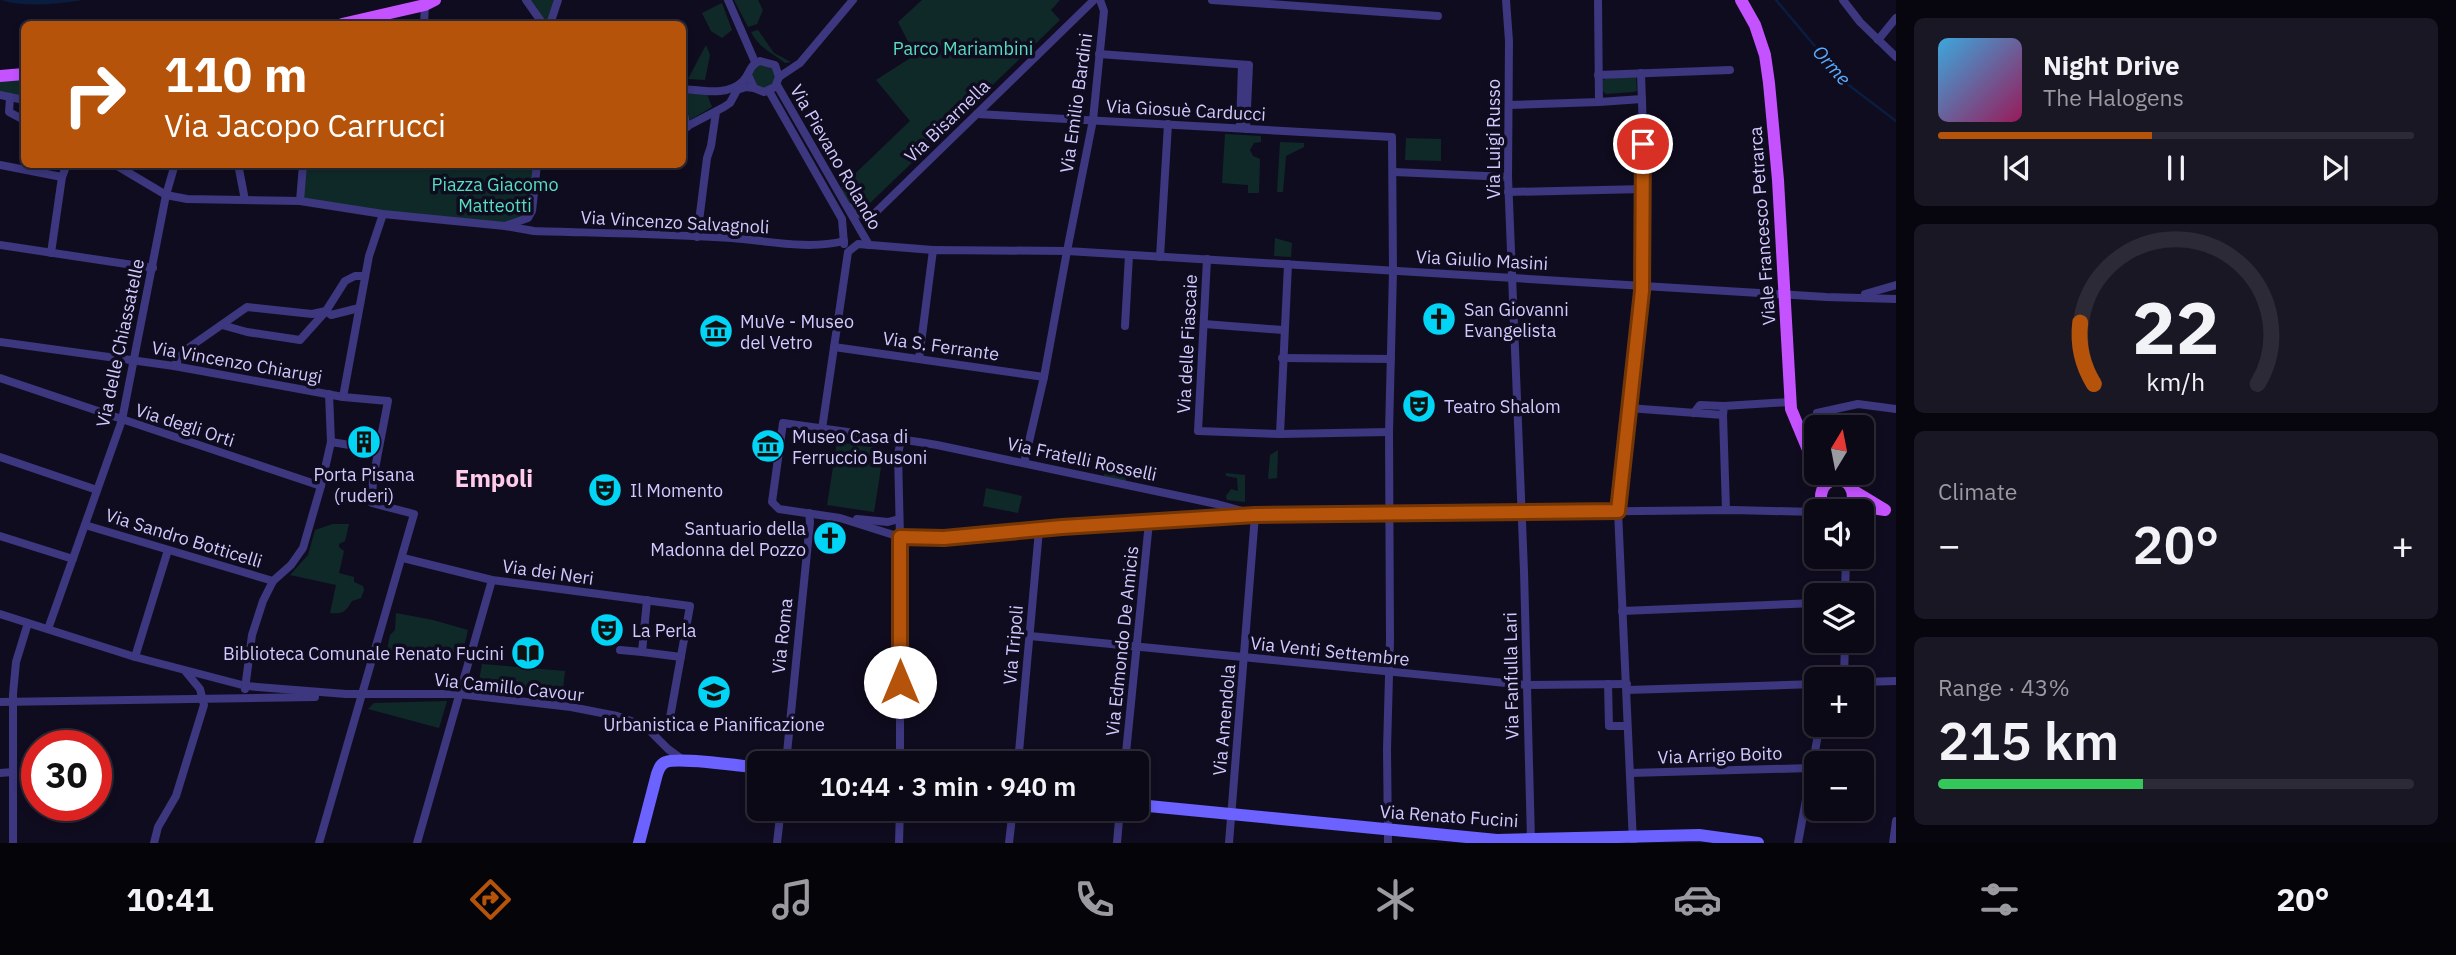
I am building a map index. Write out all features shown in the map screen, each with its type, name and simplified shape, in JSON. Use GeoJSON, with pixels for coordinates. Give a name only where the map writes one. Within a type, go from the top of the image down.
{"type":"FeatureCollection","features":[{"type":"Feature","properties":{"kind":"main road","name":"Viale Francesco Petrarca"},"geometry":{"type":"LineString","coordinates":[[1741,0],[1755,25],[1765,54],[1790,402],[1794,422],[1804,440]]}},
{"type":"Feature","properties":{"kind":"main road"},"geometry":{"type":"LineString","coordinates":[[355,21],[430,3]]}},
{"type":"Feature","properties":{"kind":"main road"},"geometry":{"type":"LineString","coordinates":[[0,76],[21,74]]}},
{"type":"Feature","properties":{"kind":"main road","name":"Viale Francesco Petrarca"},"geometry":{"type":"LineString","coordinates":[[1821,485],[1821,499]]}},
{"type":"Feature","properties":{"kind":"main road"},"geometry":{"type":"LineString","coordinates":[[1822,489],[1825,485]]}},
{"type":"Feature","properties":{"kind":"main road"},"geometry":{"type":"LineString","coordinates":[[1849,485],[1853,499]]}},
{"type":"Feature","properties":{"kind":"main road"},"geometry":{"type":"LineString","coordinates":[[1852,490],[1891,510]]}},
{"type":"Feature","properties":{"kind":"main road"},"geometry":{"type":"LineString","coordinates":[[639,843],[661,765],[668,761],[684,761],[747,767]]}},
{"type":"Feature","properties":{"kind":"main road","name":"Via Renato Fucini"},"geometry":{"type":"LineString","coordinates":[[1149,806],[1497,840],[1633,840],[1699,835],[1758,843]]}},
{"type":"Feature","properties":{"kind":"street"},"geometry":{"type":"LineString","coordinates":[[526,0],[540,21]]}},
{"type":"Feature","properties":{"kind":"street"},"geometry":{"type":"LineString","coordinates":[[551,21],[558,0]]}},
{"type":"Feature","properties":{"kind":"street"},"geometry":{"type":"LineString","coordinates":[[728,0],[755,62]]}},
{"type":"Feature","properties":{"kind":"street"},"geometry":{"type":"LineString","coordinates":[[686,127],[730,103],[737,90],[754,88],[769,91],[800,63],[853,0]]}},
{"type":"Feature","properties":{"kind":"street","name":"Via Bisarnella"},"geometry":{"type":"LineString","coordinates":[[846,206],[863,216],[875,213],[1094,0]]}},
{"type":"Feature","properties":{"kind":"street","name":"Via Emilio Bardini"},"geometry":{"type":"LineString","coordinates":[[1024,463],[1044,377],[1093,120],[1104,11],[1100,0]]}},
{"type":"Feature","properties":{"kind":"street"},"geometry":{"type":"LineString","coordinates":[[1212,0],[1438,16]]}},
{"type":"Feature","properties":{"kind":"street","name":"Via Luigi Russo"},"geometry":{"type":"LineString","coordinates":[[1506,0],[1508,192],[1521,513]]}},
{"type":"Feature","properties":{"kind":"street"},"geometry":{"type":"LineString","coordinates":[[1598,0],[1599,102]]}},
{"type":"Feature","properties":{"kind":"street"},"geometry":{"type":"LineString","coordinates":[[1843,0],[1860,22],[1896,57]]}},
{"type":"Feature","properties":{"kind":"street"},"geometry":{"type":"LineString","coordinates":[[425,21],[430,3]]}},
{"type":"Feature","properties":{"kind":"street"},"geometry":{"type":"LineString","coordinates":[[1878,40],[1896,18]]}},
{"type":"Feature","properties":{"kind":"street"},"geometry":{"type":"LineString","coordinates":[[1099,54],[1250,65],[1243,129]]}},
{"type":"Feature","properties":{"kind":"street"},"geometry":{"type":"LineString","coordinates":[[686,89],[723,91],[741,83],[755,62]]}},
{"type":"Feature","properties":{"kind":"street"},"geometry":{"type":"LineString","coordinates":[[755,62],[770,62],[778,68],[778,81]]}},
{"type":"Feature","properties":{"kind":"street"},"geometry":{"type":"LineString","coordinates":[[1598,75],[1730,70]]}},
{"type":"Feature","properties":{"kind":"street"},"geometry":{"type":"LineString","coordinates":[[1633,840],[1618,511],[1643,285],[1641,73]]}},
{"type":"Feature","properties":{"kind":"street"},"geometry":{"type":"LineString","coordinates":[[748,75],[754,88]]}},
{"type":"Feature","properties":{"kind":"street","name":"Via Pievano Rolando"},"geometry":{"type":"LineString","coordinates":[[778,81],[869,245]]}},
{"type":"Feature","properties":{"kind":"street","name":"Via Pievano Rolando"},"geometry":{"type":"LineString","coordinates":[[769,91],[842,219],[846,256],[822,429]]}},
{"type":"Feature","properties":{"kind":"street"},"geometry":{"type":"LineString","coordinates":[[0,95],[21,100]]}},
{"type":"Feature","properties":{"kind":"street"},"geometry":{"type":"LineString","coordinates":[[10,98],[9,112],[21,118]]}},
{"type":"Feature","properties":{"kind":"street"},"geometry":{"type":"LineString","coordinates":[[1509,104],[1642,99]]}},
{"type":"Feature","properties":{"kind":"street"},"geometry":{"type":"LineString","coordinates":[[697,237],[716,112]]}},
{"type":"Feature","properties":{"kind":"street","name":"Via Giosuè Carducci"},"geometry":{"type":"LineString","coordinates":[[977,114],[1392,137],[1394,172]]}},
{"type":"Feature","properties":{"kind":"street"},"geometry":{"type":"LineString","coordinates":[[1160,257],[1168,124]]}},
{"type":"Feature","properties":{"kind":"street"},"geometry":{"type":"LineString","coordinates":[[0,165],[62,177]]}},
{"type":"Feature","properties":{"kind":"street"},"geometry":{"type":"LineString","coordinates":[[51,253],[65,168]]}},
{"type":"Feature","properties":{"kind":"street"},"geometry":{"type":"LineString","coordinates":[[121,168],[166,195],[187,199],[300,201],[383,214],[505,226],[528,218],[532,211],[537,168]]}},
{"type":"Feature","properties":{"kind":"street","name":"Via delle Chiassatelle"},"geometry":{"type":"LineString","coordinates":[[48,629],[122,420],[166,195],[174,168]]}},
{"type":"Feature","properties":{"kind":"street"},"geometry":{"type":"LineString","coordinates":[[239,168],[245,200]]}},
{"type":"Feature","properties":{"kind":"street"},"geometry":{"type":"LineString","coordinates":[[300,201],[303,168]]}},
{"type":"Feature","properties":{"kind":"street"},"geometry":{"type":"LineString","coordinates":[[1388,843],[1391,513],[1389,432],[1394,172],[1508,177]]}},
{"type":"Feature","properties":{"kind":"street"},"geometry":{"type":"LineString","coordinates":[[1508,192],[1644,188]]}},
{"type":"Feature","properties":{"kind":"street"},"geometry":{"type":"LineString","coordinates":[[343,397],[369,256],[383,214]]}},
{"type":"Feature","properties":{"kind":"street","name":"Via Vincenzo Salvagnoli"},"geometry":{"type":"LineString","coordinates":[[505,226],[534,231],[831,245],[844,241]]}},
{"type":"Feature","properties":{"kind":"street"},"geometry":{"type":"LineString","coordinates":[[0,244],[153,268]]}},
{"type":"Feature","properties":{"kind":"street"},"geometry":{"type":"LineString","coordinates":[[846,256],[851,248],[858,244],[933,250],[919,359]]}},
{"type":"Feature","properties":{"kind":"street","name":"Via Giulio Masini"},"geometry":{"type":"LineString","coordinates":[[933,250],[1067,251],[1896,299]]}},
{"type":"Feature","properties":{"kind":"street"},"geometry":{"type":"LineString","coordinates":[[1125,326],[1129,255]]}},
{"type":"Feature","properties":{"kind":"street","name":"Via delle Fiascaie"},"geometry":{"type":"LineString","coordinates":[[1207,259],[1198,431],[1280,434]]}},
{"type":"Feature","properties":{"kind":"street"},"geometry":{"type":"LineString","coordinates":[[1288,264],[1280,434],[1389,432]]}},
{"type":"Feature","properties":{"kind":"street"},"geometry":{"type":"LineString","coordinates":[[222,324],[247,332],[300,340],[326,311],[345,281],[355,276],[365,276]]}},
{"type":"Feature","properties":{"kind":"street"},"geometry":{"type":"LineString","coordinates":[[1849,296],[1896,285]]}},
{"type":"Feature","properties":{"kind":"street"},"geometry":{"type":"LineString","coordinates":[[158,363],[184,351],[247,306],[312,314],[326,311]]}},
{"type":"Feature","properties":{"kind":"street"},"geometry":{"type":"LineString","coordinates":[[326,311],[331,315],[359,308]]}},
{"type":"Feature","properties":{"kind":"street"},"geometry":{"type":"LineString","coordinates":[[1204,324],[1283,330]]}},
{"type":"Feature","properties":{"kind":"street","name":"Via Vincenzo Chiarugi"},"geometry":{"type":"LineString","coordinates":[[0,342],[158,363],[343,397],[388,401],[373,479],[372,503],[414,514],[403,558]]}},
{"type":"Feature","properties":{"kind":"street","name":"Via S. Ferrante"},"geometry":{"type":"LineString","coordinates":[[834,347],[1044,377]]}},
{"type":"Feature","properties":{"kind":"street"},"geometry":{"type":"LineString","coordinates":[[174,366],[184,351]]}},
{"type":"Feature","properties":{"kind":"street"},"geometry":{"type":"LineString","coordinates":[[1282,358],[1391,359]]}},
{"type":"Feature","properties":{"kind":"street","name":"Via degli Orti"},"geometry":{"type":"LineString","coordinates":[[0,378],[321,486]]}},
{"type":"Feature","properties":{"kind":"street"},"geometry":{"type":"LineString","coordinates":[[241,698],[250,686],[252,635],[263,601],[273,581],[291,565],[303,548],[321,486],[331,442],[329,394]]}},
{"type":"Feature","properties":{"kind":"street"},"geometry":{"type":"LineString","coordinates":[[1628,408],[1694,413],[1700,405],[1724,411],[1790,402]]}},
{"type":"Feature","properties":{"kind":"street"},"geometry":{"type":"LineString","coordinates":[[1817,413],[1858,404],[1896,409]]}},
{"type":"Feature","properties":{"kind":"street"},"geometry":{"type":"LineString","coordinates":[[1724,411],[1726,510]]}},
{"type":"Feature","properties":{"kind":"street","name":"Via Fratelli Rosselli"},"geometry":{"type":"LineString","coordinates":[[809,513],[779,509],[772,499],[783,423],[901,440],[1024,463],[1217,503],[1255,515]]}},
{"type":"Feature","properties":{"kind":"street"},"geometry":{"type":"LineString","coordinates":[[900,751],[898,454],[901,440]]}},
{"type":"Feature","properties":{"kind":"street"},"geometry":{"type":"LineString","coordinates":[[331,442],[356,446]]}},
{"type":"Feature","properties":{"kind":"street"},"geometry":{"type":"LineString","coordinates":[[0,457],[97,489]]}},
{"type":"Feature","properties":{"kind":"street"},"geometry":{"type":"LineString","coordinates":[[841,517],[900,537],[944,538],[1255,515],[1804,511]]}},
{"type":"Feature","properties":{"kind":"street"},"geometry":{"type":"LineString","coordinates":[[809,513],[888,522],[899,519]]}},
{"type":"Feature","properties":{"kind":"street","name":"Via Roma"},"geometry":{"type":"LineString","coordinates":[[787,751],[809,513]]}},
{"type":"Feature","properties":{"kind":"street","name":"Via Fanfulla Lari"},"geometry":{"type":"LineString","coordinates":[[1521,513],[1531,840]]}},
{"type":"Feature","properties":{"kind":"street","name":"Via Amendola"},"geometry":{"type":"LineString","coordinates":[[1229,843],[1255,515]]}},
{"type":"Feature","properties":{"kind":"street","name":"Via Edmondo De Amicis"},"geometry":{"type":"LineString","coordinates":[[1126,751],[1149,522]]}},
{"type":"Feature","properties":{"kind":"street","name":"Via Sandro Botticelli"},"geometry":{"type":"LineString","coordinates":[[85,525],[273,581]]}},
{"type":"Feature","properties":{"kind":"street","name":"Via Tripoli"},"geometry":{"type":"LineString","coordinates":[[1019,751],[1039,530]]}},
{"type":"Feature","properties":{"kind":"street"},"geometry":{"type":"LineString","coordinates":[[0,536],[73,559]]}},
{"type":"Feature","properties":{"kind":"street"},"geometry":{"type":"LineString","coordinates":[[135,656],[168,550]]}},
{"type":"Feature","properties":{"kind":"street"},"geometry":{"type":"LineString","coordinates":[[319,843],[403,558]]}},
{"type":"Feature","properties":{"kind":"street","name":"Via dei Neri"},"geometry":{"type":"LineString","coordinates":[[403,558],[492,580],[690,606],[681,657]]}},
{"type":"Feature","properties":{"kind":"street"},"geometry":{"type":"LineString","coordinates":[[417,843],[492,580]]}},
{"type":"Feature","properties":{"kind":"street"},"geometry":{"type":"LineString","coordinates":[[642,652],[647,600]]}},
{"type":"Feature","properties":{"kind":"street"},"geometry":{"type":"LineString","coordinates":[[1622,611],[1804,603]]}},
{"type":"Feature","properties":{"kind":"street","name":"Via Camillo Cavour"},"geometry":{"type":"LineString","coordinates":[[0,614],[180,669],[250,686],[346,694],[458,694],[606,713],[635,721],[653,732]]}},
{"type":"Feature","properties":{"kind":"street"},"geometry":{"type":"LineString","coordinates":[[13,843],[13,702],[16,662],[28,623]]}},
{"type":"Feature","properties":{"kind":"street","name":"Via Venti Settembre"},"geometry":{"type":"LineString","coordinates":[[1030,636],[1527,685],[1608,684],[1627,687],[1804,684]]}},
{"type":"Feature","properties":{"kind":"street"},"geometry":{"type":"LineString","coordinates":[[620,650],[681,657],[669,723],[663,729],[653,732],[663,747],[661,765]]}},
{"type":"Feature","properties":{"kind":"street"},"geometry":{"type":"LineString","coordinates":[[154,843],[158,827],[179,788],[204,705],[201,689],[180,669]]}},
{"type":"Feature","properties":{"kind":"street"},"geometry":{"type":"LineString","coordinates":[[1874,682],[1896,681]]}},
{"type":"Feature","properties":{"kind":"street"},"geometry":{"type":"LineString","coordinates":[[1608,684],[1609,726],[1628,726]]}},
{"type":"Feature","properties":{"kind":"street"},"geometry":{"type":"LineString","coordinates":[[250,686],[259,697]]}},
{"type":"Feature","properties":{"kind":"street","name":"Via Camillo Cavour"},"geometry":{"type":"LineString","coordinates":[[0,702],[202,700],[312,692]]}},
{"type":"Feature","properties":{"kind":"street","name":"Via Camillo Cavour"},"geometry":{"type":"LineString","coordinates":[[259,697],[298,698],[346,694]]}},
{"type":"Feature","properties":{"kind":"street"},"geometry":{"type":"LineString","coordinates":[[659,741],[684,761]]}},
{"type":"Feature","properties":{"kind":"street","name":"Via Arrigo Boito"},"geometry":{"type":"LineString","coordinates":[[1630,773],[1804,768]]}},
{"type":"Feature","properties":{"kind":"street"},"geometry":{"type":"LineString","coordinates":[[0,773],[13,772]]}},
{"type":"Feature","properties":{"kind":"street"},"geometry":{"type":"LineString","coordinates":[[1798,843],[1804,808]]}},
{"type":"Feature","properties":{"kind":"street"},"geometry":{"type":"LineString","coordinates":[[777,843],[780,821]]}},
{"type":"Feature","properties":{"kind":"street"},"geometry":{"type":"LineString","coordinates":[[899,843],[900,821]]}},
{"type":"Feature","properties":{"kind":"street"},"geometry":{"type":"LineString","coordinates":[[1009,843],[1012,821]]}},
{"type":"Feature","properties":{"kind":"street"},"geometry":{"type":"LineString","coordinates":[[1117,843],[1119,821]]}},
{"type":"Feature","properties":{"kind":"street"},"geometry":{"type":"LineString","coordinates":[[1893,843],[1896,821]]}},
{"type":"Feature","properties":{"kind":"green space"},"geometry":{"type":"Polygon","coordinates":[[[526,0],[554,0],[550,21],[541,21],[526,0]]]}},
{"type":"Feature","properties":{"kind":"green space"},"geometry":{"type":"Polygon","coordinates":[[[734,0],[758,0],[763,10],[757,24],[748,27],[734,0]]]}},
{"type":"Feature","properties":{"kind":"green space","name":"Parco Mariambini"},"geometry":{"type":"Polygon","coordinates":[[[922,0],[1060,0],[1051,10],[1060,20],[869,204],[848,203],[840,188],[910,121],[876,80],[915,55],[898,22],[922,0]]]}},
{"type":"Feature","properties":{"kind":"green space"},"geometry":{"type":"Polygon","coordinates":[[[722,3],[732,30],[722,38],[711,31],[702,13],[722,3]]]}},
{"type":"Feature","properties":{"kind":"green space"},"geometry":{"type":"Polygon","coordinates":[[[758,30],[774,53],[791,62],[785,63],[762,46],[751,32],[758,30]]]}},
{"type":"Feature","properties":{"kind":"green space"},"geometry":{"type":"Polygon","coordinates":[[[706,45],[710,55],[705,80],[688,79],[706,45]]]}},
{"type":"Feature","properties":{"kind":"green space"},"geometry":{"type":"Polygon","coordinates":[[[763,64],[771,68],[775,76],[771,84],[763,88],[755,84],[751,76],[755,68],[763,64]]]}},
{"type":"Feature","properties":{"kind":"green space"},"geometry":{"type":"Polygon","coordinates":[[[21,74],[21,99],[0,95],[0,76],[21,74]]]}},
{"type":"Feature","properties":{"kind":"green space"},"geometry":{"type":"Polygon","coordinates":[[[1636,77],[1637,91],[1606,94],[1603,91],[1603,80],[1606,78],[1636,77]]]}},
{"type":"Feature","properties":{"kind":"green space"},"geometry":{"type":"Polygon","coordinates":[[[686,94],[707,94],[712,107],[690,120],[686,94]]]}},
{"type":"Feature","properties":{"kind":"green space"},"geometry":{"type":"Polygon","coordinates":[[[1225,134],[1261,136],[1261,142],[1254,143],[1250,150],[1253,156],[1260,159],[1259,193],[1248,193],[1248,185],[1222,183],[1225,134]]]}},
{"type":"Feature","properties":{"kind":"green space"},"geometry":{"type":"Polygon","coordinates":[[[1406,138],[1441,139],[1441,161],[1405,160],[1406,138]]]}},
{"type":"Feature","properties":{"kind":"green space"},"geometry":{"type":"Polygon","coordinates":[[[1280,142],[1304,143],[1304,147],[1286,156],[1283,192],[1277,192],[1280,142]]]}},
{"type":"Feature","properties":{"kind":"green space","name":"Piazza Giacomo Matteotti"},"geometry":{"type":"Polygon","coordinates":[[[303,168],[536,168],[528,218],[505,226],[300,201],[303,168]]]}},
{"type":"Feature","properties":{"kind":"green space"},"geometry":{"type":"Polygon","coordinates":[[[1275,238],[1292,243],[1291,257],[1274,256],[1275,238]]]}},
{"type":"Feature","properties":{"kind":"green space"},"geometry":{"type":"Polygon","coordinates":[[[837,442],[884,449],[874,512],[827,505],[837,442]]]}},
{"type":"Feature","properties":{"kind":"green space"},"geometry":{"type":"Polygon","coordinates":[[[1278,450],[1277,478],[1268,479],[1270,455],[1278,450]]]}},
{"type":"Feature","properties":{"kind":"green space"},"geometry":{"type":"Polygon","coordinates":[[[1108,462],[1127,466],[1126,484],[1103,479],[1108,462]]]}},
{"type":"Feature","properties":{"kind":"green space"},"geometry":{"type":"Polygon","coordinates":[[[1226,473],[1245,475],[1245,502],[1227,500],[1226,496],[1231,489],[1238,491],[1237,478],[1226,476],[1226,473]]]}},
{"type":"Feature","properties":{"kind":"green space"},"geometry":{"type":"Polygon","coordinates":[[[986,488],[1022,496],[1018,513],[983,506],[986,488]]]}},
{"type":"Feature","properties":{"kind":"green space"},"geometry":{"type":"Polygon","coordinates":[[[333,524],[349,524],[345,541],[339,544],[344,551],[339,573],[354,577],[354,582],[363,586],[364,590],[361,598],[352,601],[341,613],[330,613],[336,585],[290,575],[308,555],[315,530],[333,524]]]}},
{"type":"Feature","properties":{"kind":"green space"},"geometry":{"type":"Polygon","coordinates":[[[396,613],[468,630],[461,659],[387,650],[390,635],[395,630],[396,613]]]}},
{"type":"Feature","properties":{"kind":"green space"},"geometry":{"type":"Polygon","coordinates":[[[482,664],[565,671],[562,698],[478,686],[482,664]]]}},
{"type":"Feature","properties":{"kind":"green space"},"geometry":{"type":"Polygon","coordinates":[[[447,701],[439,728],[368,709],[374,703],[447,701]]]}},
{"type":"Feature","properties":{"kind":"water"},"geometry":{"type":"Polygon","coordinates":[[[1,0],[83,0],[31,5],[1,0]]]}},
{"type":"Feature","properties":{"kind":"waterway","name":"Orme"},"geometry":{"type":"LineString","coordinates":[[1776,0],[1846,83],[1896,121]]}},
{"type":"Feature","properties":{"kind":"place","name":"San Giovanni Evangelista"},"geometry":{"type":"Point","coordinates":[1439,319]}},
{"type":"Feature","properties":{"kind":"place","name":"MuVe - Museo del Vetro"},"geometry":{"type":"Point","coordinates":[716,331]}},
{"type":"Feature","properties":{"kind":"place","name":"Teatro Shalom"},"geometry":{"type":"Point","coordinates":[1419,406]}},
{"type":"Feature","properties":{"kind":"place","name":"Porta Pisana (ruderi)"},"geometry":{"type":"Point","coordinates":[364,442]}},
{"type":"Feature","properties":{"kind":"place","name":"Museo Casa di Ferruccio Busoni"},"geometry":{"type":"Point","coordinates":[768,446]}},
{"type":"Feature","properties":{"kind":"place","name":"Il Momento"},"geometry":{"type":"Point","coordinates":[605,490]}},
{"type":"Feature","properties":{"kind":"place","name":"Santuario della Madonna del Pozzo"},"geometry":{"type":"Point","coordinates":[830,538]}},
{"type":"Feature","properties":{"kind":"place","name":"La Perla"},"geometry":{"type":"Point","coordinates":[607,630]}},
{"type":"Feature","properties":{"kind":"place","name":"Biblioteca Comunale Renato Fucini"},"geometry":{"type":"Point","coordinates":[528,653]}},
{"type":"Feature","properties":{"kind":"place","name":"Urbanistica e Pianificazione"},"geometry":{"type":"Point","coordinates":[714,692]}},
{"type":"Feature","properties":{"kind":"district","name":"Empoli"},"geometry":{"type":"Point","coordinates":[494,478]}},
{"type":"Feature","properties":{"kind":"route"},"geometry":{"type":"LineString","coordinates":[[900,682],[900,537],[944,538],[1062,527],[1255,515],[1618,511],[1642,291],[1643,144]]}}]}
